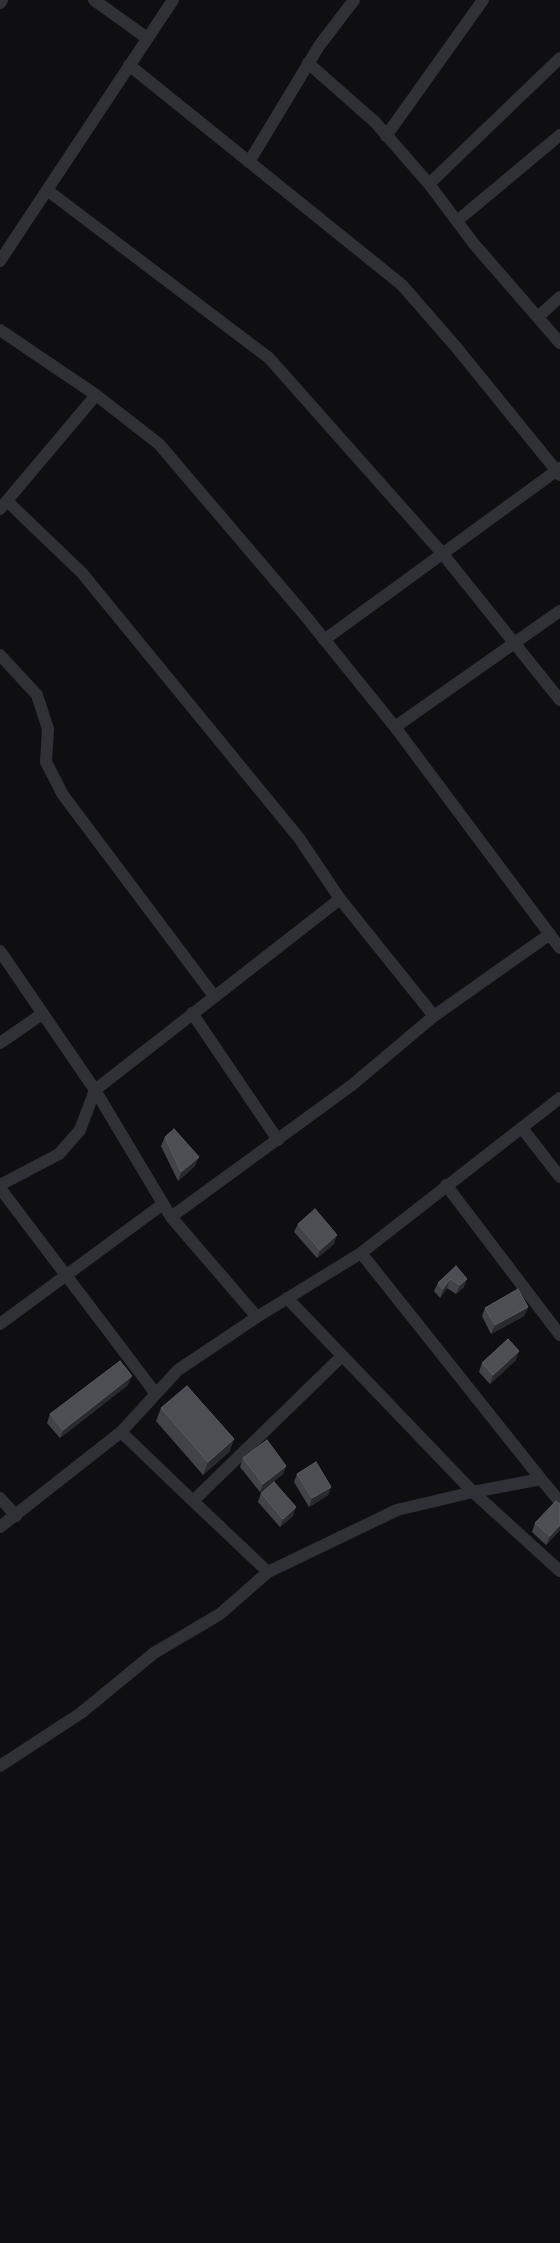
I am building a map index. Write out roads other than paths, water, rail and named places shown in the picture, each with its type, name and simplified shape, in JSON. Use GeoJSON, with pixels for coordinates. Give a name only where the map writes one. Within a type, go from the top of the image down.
{"type":"FeatureCollection","features":[{"type":"Feature","properties":{"kind":"street"},"geometry":{"type":"LineString","coordinates":[[94,0],[147,38]]}},
{"type":"Feature","properties":{"kind":"street"},"geometry":{"type":"LineString","coordinates":[[0,261],[173,0]]}},
{"type":"Feature","properties":{"kind":"street"},"geometry":{"type":"LineString","coordinates":[[249,162],[308,64],[354,0]]}},
{"type":"Feature","properties":{"kind":"street"},"geometry":{"type":"LineString","coordinates":[[386,136],[483,0]]}},
{"type":"Feature","properties":{"kind":"street"},"geometry":{"type":"LineString","coordinates":[[429,184],[560,58]]}},
{"type":"Feature","properties":{"kind":"street"},"geometry":{"type":"LineString","coordinates":[[308,64],[375,122],[429,184],[457,221],[560,343]]}},
{"type":"Feature","properties":{"kind":"street"},"geometry":{"type":"LineString","coordinates":[[129,66],[402,285],[456,347],[559,471],[442,553],[324,640]]}},
{"type":"Feature","properties":{"kind":"street"},"geometry":{"type":"LineString","coordinates":[[457,221],[560,136]]}},
{"type":"Feature","properties":{"kind":"street"},"geometry":{"type":"LineString","coordinates":[[47,190],[269,358],[442,553],[560,700]]}},
{"type":"Feature","properties":{"kind":"street"},"geometry":{"type":"LineString","coordinates":[[538,317],[560,298]]}},
{"type":"Feature","properties":{"kind":"street"},"geometry":{"type":"LineString","coordinates":[[0,330],[96,395],[159,444],[324,640],[395,728],[560,948]]}},
{"type":"Feature","properties":{"kind":"street"},"geometry":{"type":"LineString","coordinates":[[96,395],[3,505],[82,573],[300,838],[340,898],[434,1016]]}},
{"type":"Feature","properties":{"kind":"street"},"geometry":{"type":"LineString","coordinates":[[395,728],[560,611]]}},
{"type":"Feature","properties":{"kind":"street"},"geometry":{"type":"LineString","coordinates":[[0,655],[37,695],[48,729],[46,762],[63,795],[214,996]]}},
{"type":"Feature","properties":{"kind":"street"},"geometry":{"type":"LineString","coordinates":[[156,1394],[0,1186],[59,1154],[80,1130],[94,1090],[340,898]]}},
{"type":"Feature","properties":{"kind":"street"},"geometry":{"type":"LineString","coordinates":[[171,1217],[352,1085],[434,1016],[550,934]]}},
{"type":"Feature","properties":{"kind":"street"},"geometry":{"type":"LineString","coordinates":[[0,951],[94,1090],[171,1217],[257,1317]]}},
{"type":"Feature","properties":{"kind":"street"},"geometry":{"type":"LineString","coordinates":[[192,1013],[278,1140]]}},
{"type":"Feature","properties":{"kind":"street"},"geometry":{"type":"LineString","coordinates":[[0,1043],[42,1014]]}},
{"type":"Feature","properties":{"kind":"street"},"geometry":{"type":"LineString","coordinates":[[0,1527],[16,1516],[121,1432],[178,1370],[286,1298],[360,1253],[560,1098]]}},
{"type":"Feature","properties":{"kind":"street"},"geometry":{"type":"LineString","coordinates":[[522,1128],[560,1177]]}},
{"type":"Feature","properties":{"kind":"street"},"geometry":{"type":"LineString","coordinates":[[446,1185],[560,1335]]}},
{"type":"Feature","properties":{"kind":"street"},"geometry":{"type":"LineString","coordinates":[[0,1324],[163,1204]]}},
{"type":"Feature","properties":{"kind":"street"},"geometry":{"type":"LineString","coordinates":[[360,1253],[560,1502]]}},
{"type":"Feature","properties":{"kind":"street"},"geometry":{"type":"LineString","coordinates":[[286,1298],[473,1492],[560,1571]]}},
{"type":"Feature","properties":{"kind":"street"},"geometry":{"type":"LineString","coordinates":[[193,1501],[342,1356]]}},
{"type":"Feature","properties":{"kind":"street"},"geometry":{"type":"LineString","coordinates":[[121,1432],[268,1572]]}},
{"type":"Feature","properties":{"kind":"street"},"geometry":{"type":"LineString","coordinates":[[0,1766],[81,1713],[154,1653],[220,1614],[268,1572],[397,1510],[473,1492],[541,1479]]}},
{"type":"Feature","properties":{"kind":"street"},"geometry":{"type":"LineString","coordinates":[[0,1498],[16,1516]]}}]}
